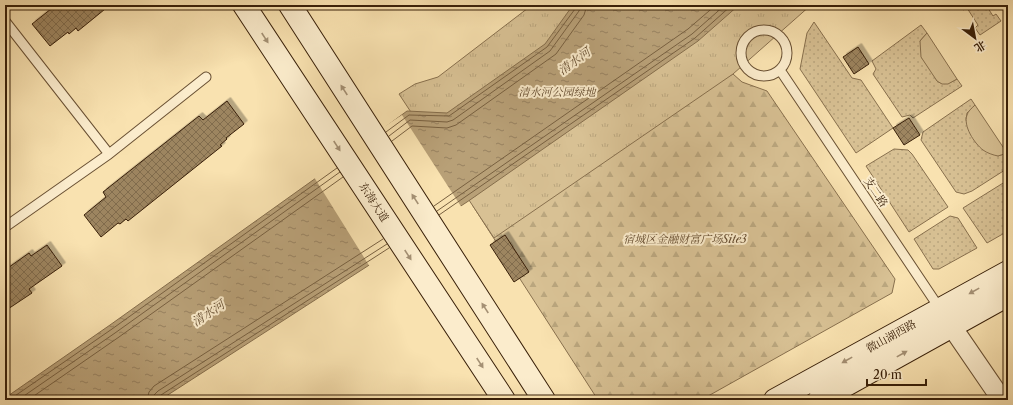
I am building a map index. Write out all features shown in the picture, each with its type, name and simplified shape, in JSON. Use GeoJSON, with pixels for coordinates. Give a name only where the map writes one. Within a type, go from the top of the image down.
{"type":"FeatureCollection","features":[{"type":"Feature","properties":{"kind":"street","name":"东海大道"},"geometry":{"type":"LineString","coordinates":[[244,5],[504,400]]}},
{"type":"Feature","properties":{"kind":"street"},"geometry":{"type":"LineString","coordinates":[[290,5],[544,400]]}},
{"type":"Feature","properties":{"kind":"street","name":"微山湖西路"},"geometry":{"type":"LineString","coordinates":[[819,400],[946,318],[1008,272]]}},
{"type":"Feature","properties":{"kind":"street","name":"微山湖西路"},"geometry":{"type":"LineString","coordinates":[[775,400],[946,318],[1008,296]]}},
{"type":"Feature","properties":{"kind":"street"},"geometry":{"type":"LineString","coordinates":[[946,318],[1002,400]]}},
{"type":"Feature","properties":{"kind":"lane"},"geometry":{"type":"LineString","coordinates":[[5,21],[109,154]]}},
{"type":"Feature","properties":{"kind":"lane"},"geometry":{"type":"LineString","coordinates":[[760,30],[768,30],[781,36],[785,42],[787,57],[785,64],[780,70],[774,74],[758,76],[745,67],[740,52],[742,44],[747,37],[753,32],[760,30]]}},
{"type":"Feature","properties":{"kind":"lane","name":"支二路"},"geometry":{"type":"LineString","coordinates":[[780,70],[946,318]]}},
{"type":"Feature","properties":{"kind":"lane"},"geometry":{"type":"LineString","coordinates":[[5,226],[109,154],[206,77]]}},
{"type":"Feature","properties":{"kind":"green space","name":"清水河公园绿地"},"geometry":{"type":"Polygon","coordinates":[[[532,5],[811,5],[733,74],[494,238],[399,94],[415,84],[438,77],[532,5]]]}},
{"type":"Feature","properties":{"kind":"green space"},"geometry":{"type":"Polygon","coordinates":[[[960,5],[986,5],[993,16],[996,14],[1001,21],[980,35],[975,28],[978,25],[967,8],[963,10],[960,5]]]}},
{"type":"Feature","properties":{"kind":"green space"},"geometry":{"type":"Polygon","coordinates":[[[814,22],[852,78],[861,80],[893,128],[856,153],[800,69],[807,33],[814,22]]]}},
{"type":"Feature","properties":{"kind":"green space"},"geometry":{"type":"Polygon","coordinates":[[[921,25],[927,33],[920,41],[937,81],[945,84],[957,79],[962,86],[913,118],[910,115],[902,117],[873,74],[876,69],[872,61],[921,25]]]}},
{"type":"Feature","properties":{"kind":"green space"},"geometry":{"type":"Polygon","coordinates":[[[927,33],[957,79],[948,84],[942,84],[937,81],[921,57],[920,41],[927,33]]]}},
{"type":"Feature","properties":{"kind":"green space","name":"宿城区金融财富广场Site3"},"geometry":{"type":"Polygon","coordinates":[[[733,74],[742,82],[767,91],[895,279],[892,293],[701,400],[598,400],[473,206],[733,74]]]}},
{"type":"Feature","properties":{"kind":"green space"},"geometry":{"type":"Polygon","coordinates":[[[971,99],[975,105],[967,113],[966,120],[970,132],[977,144],[998,156],[1007,153],[1008,168],[972,191],[964,194],[956,192],[921,140],[923,132],[971,99]]]}},
{"type":"Feature","properties":{"kind":"green space"},"geometry":{"type":"Polygon","coordinates":[[[975,105],[1007,153],[998,156],[988,153],[983,150],[973,139],[968,129],[966,119],[968,112],[975,105]]]}},
{"type":"Feature","properties":{"kind":"green space"},"geometry":{"type":"Polygon","coordinates":[[[894,149],[908,150],[912,154],[948,207],[909,232],[866,166],[894,149]]]}},
{"type":"Feature","properties":{"kind":"green space"},"geometry":{"type":"Polygon","coordinates":[[[1008,180],[1008,231],[987,243],[963,208],[1008,180]]]}},
{"type":"Feature","properties":{"kind":"green space"},"geometry":{"type":"Polygon","coordinates":[[[950,216],[958,218],[977,248],[939,269],[933,269],[914,239],[950,216]]]}},
{"type":"Feature","properties":{"kind":"water","name":"清水河"},"geometry":{"type":"Polygon","coordinates":[[[573,5],[739,5],[698,41],[467,202],[160,400],[5,400],[5,398],[316,178],[407,111],[447,113],[545,44],[573,5]]]}},
{"type":"Feature","properties":{"kind":"pier"},"geometry":{"type":"Polygon","coordinates":[[[402,115],[462,208],[370,267],[314,177],[370,136],[402,115]]]}},
{"type":"Feature","properties":{"kind":"building"},"geometry":{"type":"Polygon","coordinates":[[[56,5],[110,5],[78,31],[76,28],[69,34],[68,32],[50,46],[32,24],[56,5]]]}},
{"type":"Feature","properties":{"kind":"building"},"geometry":{"type":"Polygon","coordinates":[[[858,47],[869,64],[854,74],[843,57],[858,47]]]}},
{"type":"Feature","properties":{"kind":"building"},"geometry":{"type":"Polygon","coordinates":[[[227,101],[244,124],[226,138],[227,139],[220,145],[222,146],[128,221],[126,219],[120,224],[118,223],[101,237],[84,215],[106,197],[103,192],[199,116],[203,120],[227,101]]]}},
{"type":"Feature","properties":{"kind":"building"},"geometry":{"type":"Polygon","coordinates":[[[909,118],[920,135],[904,145],[893,128],[909,118]]]}},
{"type":"Feature","properties":{"kind":"building"},"geometry":{"type":"Polygon","coordinates":[[[505,235],[529,272],[514,282],[490,245],[505,235]]]}},
{"type":"Feature","properties":{"kind":"building"},"geometry":{"type":"Polygon","coordinates":[[[47,245],[62,266],[29,289],[32,293],[5,311],[5,270],[29,253],[31,256],[47,245]]]}}]}
